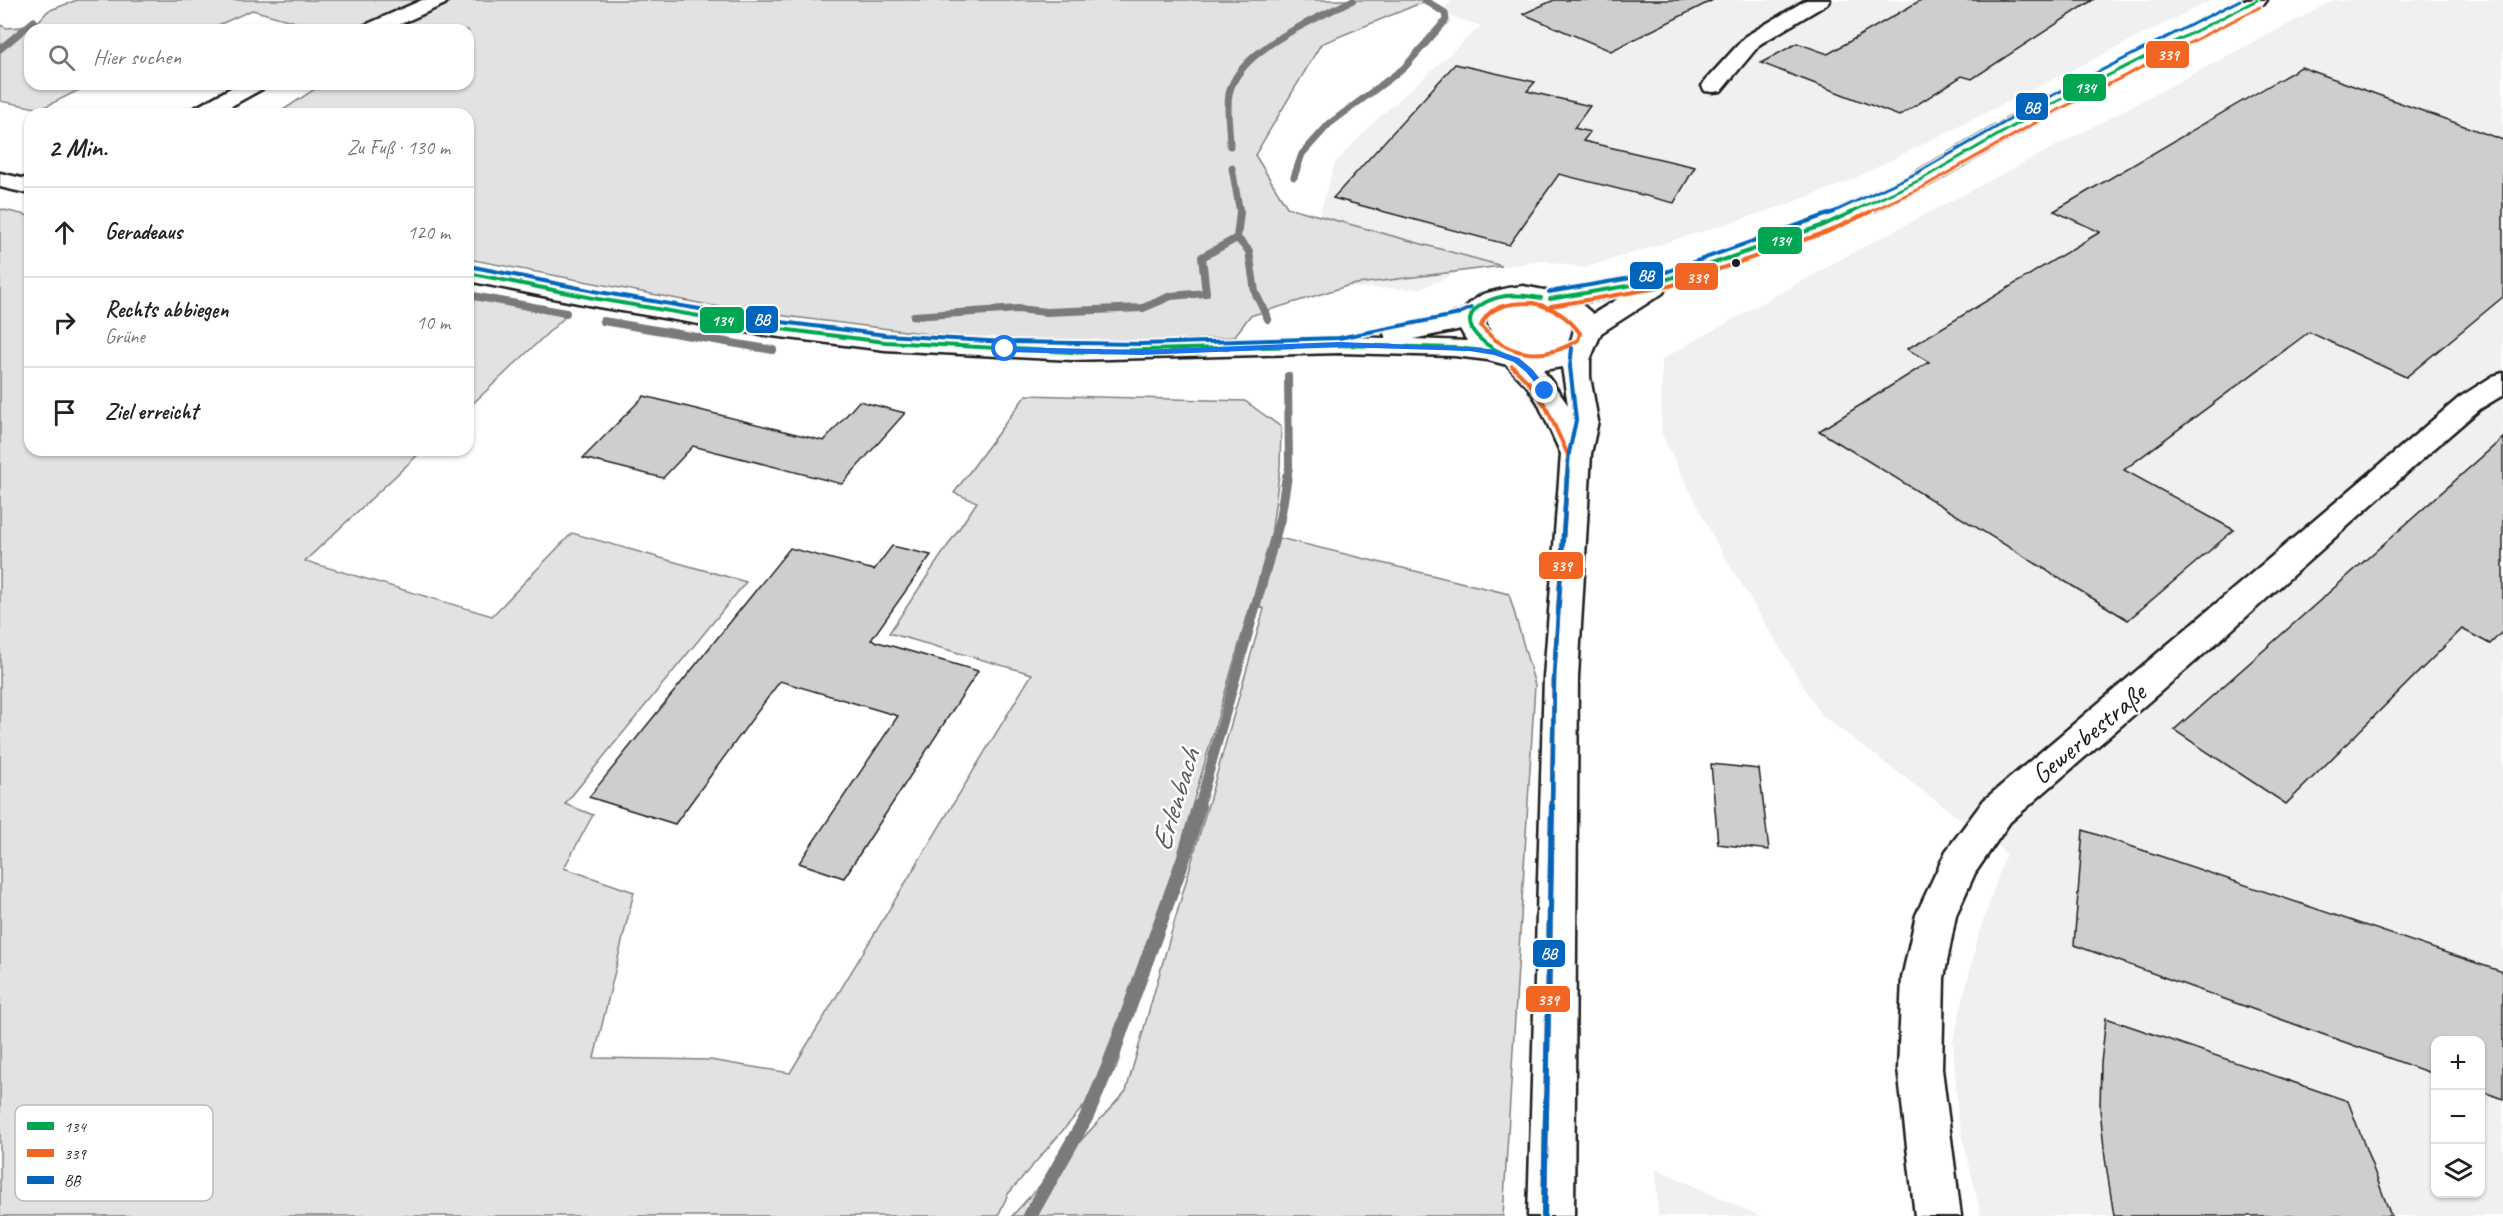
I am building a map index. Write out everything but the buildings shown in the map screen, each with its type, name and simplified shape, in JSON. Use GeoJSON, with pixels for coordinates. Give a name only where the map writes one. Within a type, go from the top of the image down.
{"type":"FeatureCollection","features":[{"type":"Feature","properties":{"kind":"main road"},"geometry":{"type":"LineString","coordinates":[[384,24],[438,0]]}},
{"type":"Feature","properties":{"kind":"main road"},"geometry":{"type":"LineString","coordinates":[[1713,86],[1752,40],[1820,0]]}},
{"type":"Feature","properties":{"kind":"main road"},"geometry":{"type":"LineString","coordinates":[[1340,345],[1457,322],[1474,315],[1488,302],[1504,296],[1523,294],[1550,299],[1571,297],[1668,279],[1814,229],[1872,203],[1965,156],[2052,104],[2257,0]]}},
{"type":"Feature","properties":{"kind":"main road"},"geometry":{"type":"LineString","coordinates":[[212,108],[243,90]]}},
{"type":"Feature","properties":{"kind":"main road"},"geometry":{"type":"LineString","coordinates":[[0,180],[24,186]]}},
{"type":"Feature","properties":{"kind":"main road"},"geometry":{"type":"LineString","coordinates":[[474,274],[754,325],[885,342],[1072,352],[1203,351],[1340,345],[1470,349],[1552,361],[1568,357],[1599,321],[1668,279]]}},
{"type":"Feature","properties":{"kind":"main road"},"geometry":{"type":"LineString","coordinates":[[1550,299],[1576,312],[1584,321],[1583,340],[1574,366],[1583,416],[1582,434],[1576,454],[1561,677],[1551,1216]]}},
{"type":"Feature","properties":{"kind":"main road"},"geometry":{"type":"LineString","coordinates":[[1474,315],[1472,321],[1475,334],[1529,370],[1545,391],[1569,435],[1576,454]]}},
{"type":"Feature","properties":{"kind":"main road","name":"Gewerbestraße"},"geometry":{"type":"LineString","coordinates":[[1938,1216],[1920,1069],[1923,978],[1936,915],[1960,863],[1997,811],[2216,625],[2426,440],[2470,403],[2503,382]]}},
{"type":"Feature","properties":{"kind":"shaded area"},"geometry":{"type":"Polygon","coordinates":[[[77,0],[430,0],[376,24],[302,24],[252,10],[220,24],[36,24],[48,11],[77,0]]]}},
{"type":"Feature","properties":{"kind":"shaded area"},"geometry":{"type":"Polygon","coordinates":[[[443,0],[1428,0],[1321,44],[1255,155],[1287,207],[1502,266],[1350,285],[1250,316],[1234,337],[1136,342],[1025,341],[929,334],[730,309],[474,260],[474,108],[286,108],[313,90],[474,90],[474,24],[389,24],[443,0]]]}},
{"type":"Feature","properties":{"kind":"shaded area"},"geometry":{"type":"Polygon","coordinates":[[[1452,0],[2212,0],[1845,183],[1777,208],[1585,268],[1544,261],[1459,272],[1420,289],[1307,287],[1319,216],[1335,163],[1373,123],[1481,26],[1440,13],[1452,0]]]}},
{"type":"Feature","properties":{"kind":"shaded area"},"geometry":{"type":"Polygon","coordinates":[[[2334,0],[2503,0],[2503,1216],[1981,1216],[1958,1117],[1953,1041],[1979,933],[2006,853],[1821,715],[1718,546],[1661,433],[1662,359],[1854,252],[2334,0]]]}},
{"type":"Feature","properties":{"kind":"shaded area"},"geometry":{"type":"Polygon","coordinates":[[[0,25],[7,28],[24,27],[24,90],[79,90],[43,108],[0,101],[0,25]]]}},
{"type":"Feature","properties":{"kind":"shaded area"},"geometry":{"type":"Polygon","coordinates":[[[0,209],[24,215],[24,456],[417,456],[305,561],[492,616],[572,533],[746,582],[565,804],[593,815],[564,868],[634,892],[594,1058],[710,1060],[790,1073],[1032,674],[889,633],[977,502],[954,493],[1026,395],[1245,401],[1281,427],[1280,467],[1271,536],[1509,594],[1535,685],[1503,1216],[1012,1216],[1126,1091],[1264,609],[1251,603],[1116,1069],[1008,1194],[998,1216],[0,1216],[0,209]]]}},
{"type":"Feature","properties":{"kind":"shaded area"},"geometry":{"type":"Polygon","coordinates":[[[474,297],[566,316],[474,402],[474,297]]]}},
{"type":"Feature","properties":{"kind":"shaded area"},"geometry":{"type":"Polygon","coordinates":[[[1657,1169],[1760,1216],[1658,1216],[1657,1169]]]}},
{"type":"Feature","properties":{"kind":"waterway","name":"Erlenbach"},"geometry":{"type":"LineString","coordinates":[[1230,146],[1229,94],[1235,78],[1247,63],[1281,37],[1353,0]]}},
{"type":"Feature","properties":{"kind":"waterway"},"geometry":{"type":"LineString","coordinates":[[1294,177],[1302,154],[1329,124],[1404,68],[1446,20],[1445,13],[1425,0]]}},
{"type":"Feature","properties":{"kind":"waterway"},"geometry":{"type":"LineString","coordinates":[[30,24],[34,21]]}},
{"type":"Feature","properties":{"kind":"waterway"},"geometry":{"type":"LineString","coordinates":[[0,49],[24,29]]}},
{"type":"Feature","properties":{"kind":"waterway","name":"Erlenbach"},"geometry":{"type":"LineString","coordinates":[[1232,168],[1240,213]]}},
{"type":"Feature","properties":{"kind":"waterway","name":"Erlenbach"},"geometry":{"type":"LineString","coordinates":[[1237,238],[1240,213]]}},
{"type":"Feature","properties":{"kind":"waterway"},"geometry":{"type":"LineString","coordinates":[[914,316],[1018,309],[1047,312],[1143,308],[1171,296],[1206,293],[1202,257],[1237,238]]}},
{"type":"Feature","properties":{"kind":"waterway","name":"Erlenbach"},"geometry":{"type":"LineString","coordinates":[[1237,238],[1249,251],[1255,292],[1268,319]]}},
{"type":"Feature","properties":{"kind":"waterway"},"geometry":{"type":"LineString","coordinates":[[474,296],[566,313]]}},
{"type":"Feature","properties":{"kind":"waterway"},"geometry":{"type":"LineString","coordinates":[[603,321],[773,350]]}},
{"type":"Feature","properties":{"kind":"waterway","name":"Erlenbach"},"geometry":{"type":"LineString","coordinates":[[1287,478],[1289,467],[1288,376]]}},
{"type":"Feature","properties":{"kind":"waterway","name":"Erlenbach"},"geometry":{"type":"LineString","coordinates":[[1199,807],[1280,519],[1287,476]]}},
{"type":"Feature","properties":{"kind":"waterway","name":"Erlenbach"},"geometry":{"type":"LineString","coordinates":[[1030,1216],[1087,1116],[1108,1067],[1187,849],[1199,806]]}},
{"type":"Feature","properties":{"kind":"transit line","name":"BB"},"geometry":{"type":"LineString","coordinates":[[1549,292],[1666,272],[1821,218],[1917,173],[2049,97],[2240,0]]}},
{"type":"Feature","properties":{"kind":"transit line","name":"134"},"geometry":{"type":"LineString","coordinates":[[1550,299],[1668,279],[1824,225],[1920,180],[2052,104],[2257,0]]}},
{"type":"Feature","properties":{"kind":"transit line","name":"339"},"geometry":{"type":"LineString","coordinates":[[1551,306],[1670,286],[1827,232],[1923,187],[2056,111],[2260,7]]}},
{"type":"Feature","properties":{"kind":"transit line","name":"BB"},"geometry":{"type":"LineString","coordinates":[[474,267],[599,292],[765,320],[886,335],[1005,342],[1141,344],[1339,338],[1455,315],[1471,308]]}},
{"type":"Feature","properties":{"kind":"transit line","name":"134"},"geometry":{"type":"LineString","coordinates":[[474,274],[598,299],[764,327],[885,342],[1072,352],[1340,345],[1454,348],[1495,352]]}},
{"type":"Feature","properties":{"kind":"transit line","name":"134"},"geometry":{"type":"LineString","coordinates":[[1516,359],[1499,353],[1480,341],[1471,325],[1472,316],[1478,307],[1492,299],[1517,296],[1541,298]]}},
{"type":"Feature","properties":{"kind":"transit line","name":"339"},"geometry":{"type":"LineString","coordinates":[[1533,303],[1554,309],[1565,316],[1580,333],[1578,340],[1553,353],[1526,354],[1501,345],[1481,326],[1488,313],[1494,309],[1509,304],[1533,303]]}},
{"type":"Feature","properties":{"kind":"transit line","name":"BB"},"geometry":{"type":"LineString","coordinates":[[1544,1216],[1554,677],[1569,453],[1576,424],[1570,367],[1572,348]]}},
{"type":"Feature","properties":{"kind":"transit line","name":"339"},"geometry":{"type":"LineString","coordinates":[[1512,366],[1531,385],[1546,407],[1568,455],[1554,677],[1544,1216]]}},
{"type":"Feature","properties":{"kind":"route"},"geometry":{"type":"LineString","coordinates":[[1005,349],[1141,352],[1340,345],[1470,349],[1495,352],[1516,360],[1529,370],[1545,391]]}}]}
